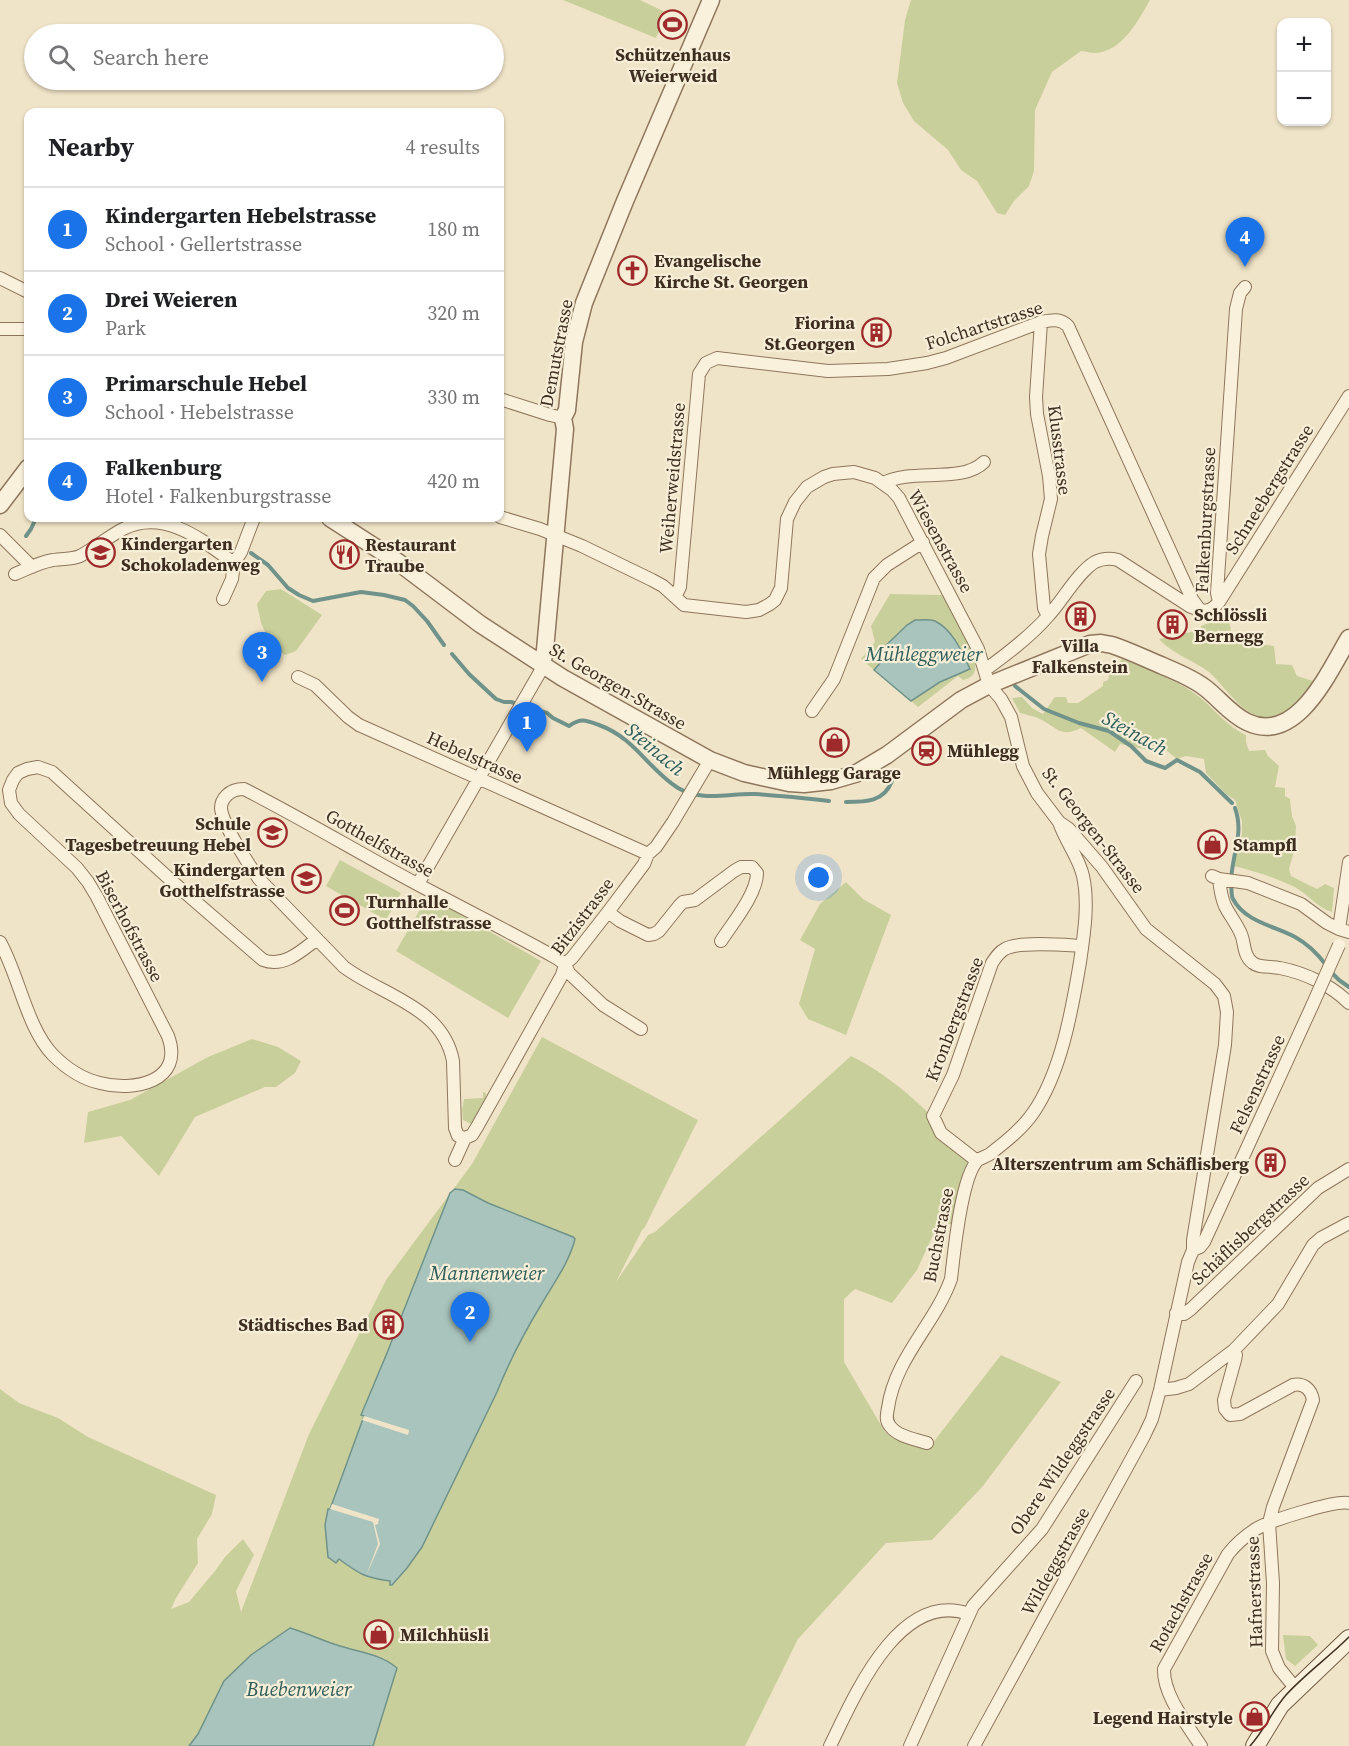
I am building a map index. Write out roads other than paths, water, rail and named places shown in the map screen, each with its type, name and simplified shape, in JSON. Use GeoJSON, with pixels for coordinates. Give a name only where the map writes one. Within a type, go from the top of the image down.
{"type":"FeatureCollection","features":[{"type":"Feature","properties":{"kind":"main road"},"geometry":{"type":"LineString","coordinates":[[1255,1746],[1281,1706],[1349,1639]]}},
{"type":"Feature","properties":{"kind":"street","name":"Demutstrasse"},"geometry":{"type":"LineString","coordinates":[[542,665],[556,536],[565,429],[563,418],[567,410],[574,342],[584,303],[711,0]]}},
{"type":"Feature","properties":{"kind":"street"},"geometry":{"type":"LineString","coordinates":[[0,278],[24,290]]}},
{"type":"Feature","properties":{"kind":"street","name":"Falkenburgstrasse"},"geometry":{"type":"LineString","coordinates":[[987,678],[1048,616],[1087,568],[1103,559],[1118,560],[1183,603],[1205,612],[1211,610],[1219,602],[1217,593],[1236,309],[1245,287]]}},
{"type":"Feature","properties":{"kind":"street","name":"Folchartstrasse"},"geometry":{"type":"LineString","coordinates":[[706,363],[717,358],[828,370],[888,369],[927,363],[1041,322],[1059,320],[1068,326],[1192,599],[1200,610]]}},
{"type":"Feature","properties":{"kind":"street","name":"Klusstrasse"},"geometry":{"type":"LineString","coordinates":[[1041,322],[1036,414],[1049,476],[1051,499],[1039,554],[1044,609],[1048,616]]}},
{"type":"Feature","properties":{"kind":"street"},"geometry":{"type":"LineString","coordinates":[[0,329],[24,329]]}},
{"type":"Feature","properties":{"kind":"street","name":"Weiherweidstrasse"},"geometry":{"type":"LineString","coordinates":[[675,597],[680,587],[699,374],[706,363]]}},
{"type":"Feature","properties":{"kind":"street","name":"Schneebergstrasse"},"geometry":{"type":"LineString","coordinates":[[1219,602],[1349,396]]}},
{"type":"Feature","properties":{"kind":"street"},"geometry":{"type":"LineString","coordinates":[[504,400],[563,418]]}},
{"type":"Feature","properties":{"kind":"street"},"geometry":{"type":"LineString","coordinates":[[884,483],[900,476],[946,475],[974,470],[984,462]]}},
{"type":"Feature","properties":{"kind":"street","name":"Wiesenstrasse"},"geometry":{"type":"LineString","coordinates":[[504,518],[540,529],[582,546],[652,580],[684,605],[753,612],[765,608],[775,600],[781,588],[787,519],[801,494],[807,487],[824,477],[844,472],[865,474],[884,483],[899,498],[978,649],[987,678]]}},
{"type":"Feature","properties":{"kind":"street"},"geometry":{"type":"LineString","coordinates":[[0,505],[24,473]]}},
{"type":"Feature","properties":{"kind":"street"},"geometry":{"type":"LineString","coordinates":[[15,574],[54,560],[73,558],[122,530],[142,522]]}},
{"type":"Feature","properties":{"kind":"street"},"geometry":{"type":"LineString","coordinates":[[156,522],[184,531],[203,541],[234,563]]}},
{"type":"Feature","properties":{"kind":"street"},"geometry":{"type":"LineString","coordinates":[[223,599],[231,579],[234,563],[241,552],[252,522]]}},
{"type":"Feature","properties":{"kind":"street","name":"St. Georgen-Strasse"},"geometry":{"type":"LineString","coordinates":[[336,522],[381,550],[480,624],[542,665],[710,760],[744,772],[789,783],[817,783],[843,779],[874,764],[987,678],[1011,717],[1023,766],[1037,794],[1059,822],[1102,867],[1146,929],[1215,984],[1227,1004],[1225,1045],[1193,1250],[1176,1313],[1161,1390]]}},
{"type":"Feature","properties":{"kind":"street"},"geometry":{"type":"LineString","coordinates":[[0,535],[32,567]]}},
{"type":"Feature","properties":{"kind":"street"},"geometry":{"type":"LineString","coordinates":[[812,711],[834,679],[874,578],[887,565],[922,542]]}},
{"type":"Feature","properties":{"kind":"street"},"geometry":{"type":"LineString","coordinates":[[987,678],[1090,644],[1101,643],[1124,649],[1191,679],[1246,722],[1271,726],[1291,720],[1306,707],[1349,638]]}},
{"type":"Feature","properties":{"kind":"street"},"geometry":{"type":"LineString","coordinates":[[418,884],[526,697],[542,665]]}},
{"type":"Feature","properties":{"kind":"street","name":"Hebelstrasse"},"geometry":{"type":"LineString","coordinates":[[298,677],[315,686],[359,725],[648,854]]}},
{"type":"Feature","properties":{"kind":"street","name":"Bitzistrasse"},"geometry":{"type":"LineString","coordinates":[[455,1160],[465,1138],[472,1135],[477,1128],[562,975],[564,964],[572,958],[644,864],[648,854],[656,847],[710,760]]}},
{"type":"Feature","properties":{"kind":"street","name":"Biserhofstrasse"},"geometry":{"type":"LineString","coordinates":[[0,942],[9,959],[40,1039],[64,1065],[87,1079],[118,1087],[145,1084],[165,1072],[171,1058],[171,1043],[97,897],[77,868],[11,803],[9,790],[13,780],[22,771],[38,767],[52,772],[263,960],[277,963],[289,959],[317,939]]}},
{"type":"Feature","properties":{"kind":"street","name":"Gotthelfstrasse"},"geometry":{"type":"LineString","coordinates":[[317,939],[259,879],[232,836],[222,811],[222,804],[230,793],[240,789],[275,805],[509,931],[564,964],[569,973],[603,1005],[641,1029]]}},
{"type":"Feature","properties":{"kind":"street"},"geometry":{"type":"LineString","coordinates":[[977,1161],[988,1155],[1024,1125],[1033,1113],[1047,1088],[1073,1009],[1085,916],[1083,877],[1059,822]]}},
{"type":"Feature","properties":{"kind":"street"},"geometry":{"type":"LineString","coordinates":[[1349,862],[1346,931],[1327,922],[1301,904],[1224,879],[1224,904],[1243,937],[1243,945],[1255,965],[1279,968],[1314,980],[1330,988],[1349,1003]]}},
{"type":"Feature","properties":{"kind":"street"},"geometry":{"type":"LineString","coordinates":[[608,912],[620,921],[648,935],[654,934],[660,931],[683,903],[701,896],[741,867],[752,867],[757,873],[750,896],[721,941]]}},
{"type":"Feature","properties":{"kind":"street","name":"Felsenstrasse"},"geometry":{"type":"LineString","coordinates":[[1193,1250],[1204,1242],[1346,931]]}},
{"type":"Feature","properties":{"kind":"street"},"geometry":{"type":"LineString","coordinates":[[317,939],[344,967],[420,1011],[438,1027],[448,1043],[453,1061],[454,1128],[459,1136],[465,1138]]}},
{"type":"Feature","properties":{"kind":"street","name":"Kronbergstrasse"},"geometry":{"type":"LineString","coordinates":[[977,1161],[941,1133],[933,1116],[957,1065],[992,963],[1001,951],[1014,945],[1082,946]]}},
{"type":"Feature","properties":{"kind":"street","name":"Buchstrasse"},"geometry":{"type":"LineString","coordinates":[[927,1443],[899,1433],[890,1426],[887,1417],[889,1398],[894,1381],[947,1290],[951,1279],[962,1198],[977,1161]]}},
{"type":"Feature","properties":{"kind":"street","name":"Schäflisbergstrasse"},"geometry":{"type":"LineString","coordinates":[[1176,1313],[1184,1314],[1191,1309],[1318,1188],[1349,1169]]}},
{"type":"Feature","properties":{"kind":"street"},"geometry":{"type":"LineString","coordinates":[[1161,1390],[1189,1383],[1234,1350],[1278,1304],[1312,1245],[1349,1223]]}},
{"type":"Feature","properties":{"kind":"street"},"geometry":{"type":"LineString","coordinates":[[1234,1350],[1236,1355],[1224,1400],[1225,1409],[1230,1414],[1239,1414],[1293,1384],[1305,1386],[1312,1394],[1313,1400],[1269,1523]]}},
{"type":"Feature","properties":{"kind":"street","name":"Obere Wildeggstrasse"},"geometry":{"type":"LineString","coordinates":[[910,1746],[969,1614],[1042,1529],[1136,1381]]}},
{"type":"Feature","properties":{"kind":"street","name":"Wildeggstrasse"},"geometry":{"type":"LineString","coordinates":[[974,1746],[1144,1436],[1161,1390]]}},
{"type":"Feature","properties":{"kind":"street","name":"Rotachstrasse"},"geometry":{"type":"LineString","coordinates":[[1201,1746],[1169,1695],[1164,1669],[1228,1554],[1241,1540],[1269,1523],[1337,1502],[1349,1503]]}},
{"type":"Feature","properties":{"kind":"street","name":"Hafnerstrasse"},"geometry":{"type":"LineString","coordinates":[[1269,1523],[1273,1583],[1272,1651],[1279,1668],[1296,1689]]}},
{"type":"Feature","properties":{"kind":"street"},"geometry":{"type":"LineString","coordinates":[[830,1746],[867,1673],[896,1636],[909,1625],[935,1611],[959,1610],[969,1614]]}},
{"type":"Feature","properties":{"kind":"water","name":"Mühleggweier"},"geometry":{"type":"Polygon","coordinates":[[[915,620],[935,621],[947,630],[970,669],[940,682],[911,701],[874,670],[881,662],[875,656],[915,620]]]}},
{"type":"Feature","properties":{"kind":"water","name":"Mannenweier"},"geometry":{"type":"Polygon","coordinates":[[[455,1189],[463,1190],[488,1203],[575,1239],[565,1265],[517,1348],[422,1547],[407,1568],[390,1585],[390,1581],[369,1577],[339,1559],[336,1563],[328,1557],[325,1525],[328,1509],[330,1509],[364,1416],[361,1415],[450,1193],[455,1189]]]}},
{"type":"Feature","properties":{"kind":"water","name":"Buebenweier"},"geometry":{"type":"Polygon","coordinates":[[[290,1628],[377,1656],[397,1668],[373,1746],[189,1746],[198,1734],[224,1681],[251,1655],[290,1628]]]}},
{"type":"Feature","properties":{"kind":"waterway","name":"Steinach"},"geometry":{"type":"LineString","coordinates":[[26,536],[34,522]]}},
{"type":"Feature","properties":{"kind":"waterway","name":"Steinach"},"geometry":{"type":"LineString","coordinates":[[251,553],[268,565],[288,588],[313,601],[361,592],[405,600],[427,621],[444,645]]}},
{"type":"Feature","properties":{"kind":"waterway","name":"Steinach"},"geometry":{"type":"LineString","coordinates":[[452,654],[469,674],[496,699],[547,713],[569,726],[583,721],[612,731],[632,746],[667,780],[687,792],[706,796],[755,794],[829,801]]}},
{"type":"Feature","properties":{"kind":"waterway","name":"Steinach"},"geometry":{"type":"LineString","coordinates":[[1015,686],[1044,709],[1079,723],[1109,731],[1131,746],[1146,761],[1165,768],[1177,760],[1200,772],[1232,803]]}},
{"type":"Feature","properties":{"kind":"waterway","name":"Steinach"},"geometry":{"type":"LineString","coordinates":[[846,802],[867,801],[879,797],[889,788],[892,781]]}},
{"type":"Feature","properties":{"kind":"waterway","name":"Steinach"},"geometry":{"type":"LineString","coordinates":[[1235,808],[1238,818],[1238,837],[1231,876],[1233,899],[1238,907],[1261,923],[1287,933],[1304,943],[1326,965]]}},
{"type":"Feature","properties":{"kind":"waterway","name":"Steinach"},"geometry":{"type":"LineString","coordinates":[[1330,971],[1349,987]]}},
{"type":"Feature","properties":{"kind":"tram line"},"geometry":{"type":"LineString","coordinates":[[1250,1746],[1286,1695],[1349,1637]]}},
{"type":"Feature","properties":{"kind":"place","name":"Schützenhaus Weierweid"},"geometry":{"type":"Point","coordinates":[673,25]}},
{"type":"Feature","properties":{"kind":"place","name":"Falkenburg"},"geometry":{"type":"Point","coordinates":[1245,267]}},
{"type":"Feature","properties":{"kind":"place","name":"Evangelische Kirche St. Georgen"},"geometry":{"type":"Point","coordinates":[633,270]}},
{"type":"Feature","properties":{"kind":"place","name":"Fiorina St.Georgen"},"geometry":{"type":"Point","coordinates":[876,332]}},
{"type":"Feature","properties":{"kind":"place","name":"Kindergarten Schokoladenweg"},"geometry":{"type":"Point","coordinates":[100,553]}},
{"type":"Feature","properties":{"kind":"place","name":"Restaurant Traube"},"geometry":{"type":"Point","coordinates":[344,554]}},
{"type":"Feature","properties":{"kind":"place","name":"Villa Falkenstein"},"geometry":{"type":"Point","coordinates":[1080,616]}},
{"type":"Feature","properties":{"kind":"place","name":"Schlössli Bernegg"},"geometry":{"type":"Point","coordinates":[1173,624]}},
{"type":"Feature","properties":{"kind":"place","name":"Primarschule Hebel"},"geometry":{"type":"Point","coordinates":[262,682]}},
{"type":"Feature","properties":{"kind":"place","name":"Mühlegg Garage"},"geometry":{"type":"Point","coordinates":[834,743]}},
{"type":"Feature","properties":{"kind":"place","name":"Mühlegg"},"geometry":{"type":"Point","coordinates":[926,750]}},
{"type":"Feature","properties":{"kind":"place","name":"Kindergarten Hebelstrasse"},"geometry":{"type":"Point","coordinates":[527,752]}},
{"type":"Feature","properties":{"kind":"place","name":"Schule Tagesbetreuung Hebel"},"geometry":{"type":"Point","coordinates":[272,833]}},
{"type":"Feature","properties":{"kind":"place","name":"Stampfl"},"geometry":{"type":"Point","coordinates":[1212,844]}},
{"type":"Feature","properties":{"kind":"place","name":"Kindergarten Gotthelfstrasse"},"geometry":{"type":"Point","coordinates":[306,879]}},
{"type":"Feature","properties":{"kind":"place","name":"Turnhalle Gotthelfstrasse"},"geometry":{"type":"Point","coordinates":[345,911]}},
{"type":"Feature","properties":{"kind":"place","name":"Alterszentrum am Schäflisberg"},"geometry":{"type":"Point","coordinates":[1270,1163]}},
{"type":"Feature","properties":{"kind":"place","name":"Städtisches Bad"},"geometry":{"type":"Point","coordinates":[389,1324]}},
{"type":"Feature","properties":{"kind":"place","name":"Drei Weieren"},"geometry":{"type":"Point","coordinates":[470,1342]}},
{"type":"Feature","properties":{"kind":"place","name":"Milchhüsli"},"geometry":{"type":"Point","coordinates":[379,1634]}},
{"type":"Feature","properties":{"kind":"place","name":"Legend Hairstyle"},"geometry":{"type":"Point","coordinates":[1254,1717]}}]}
